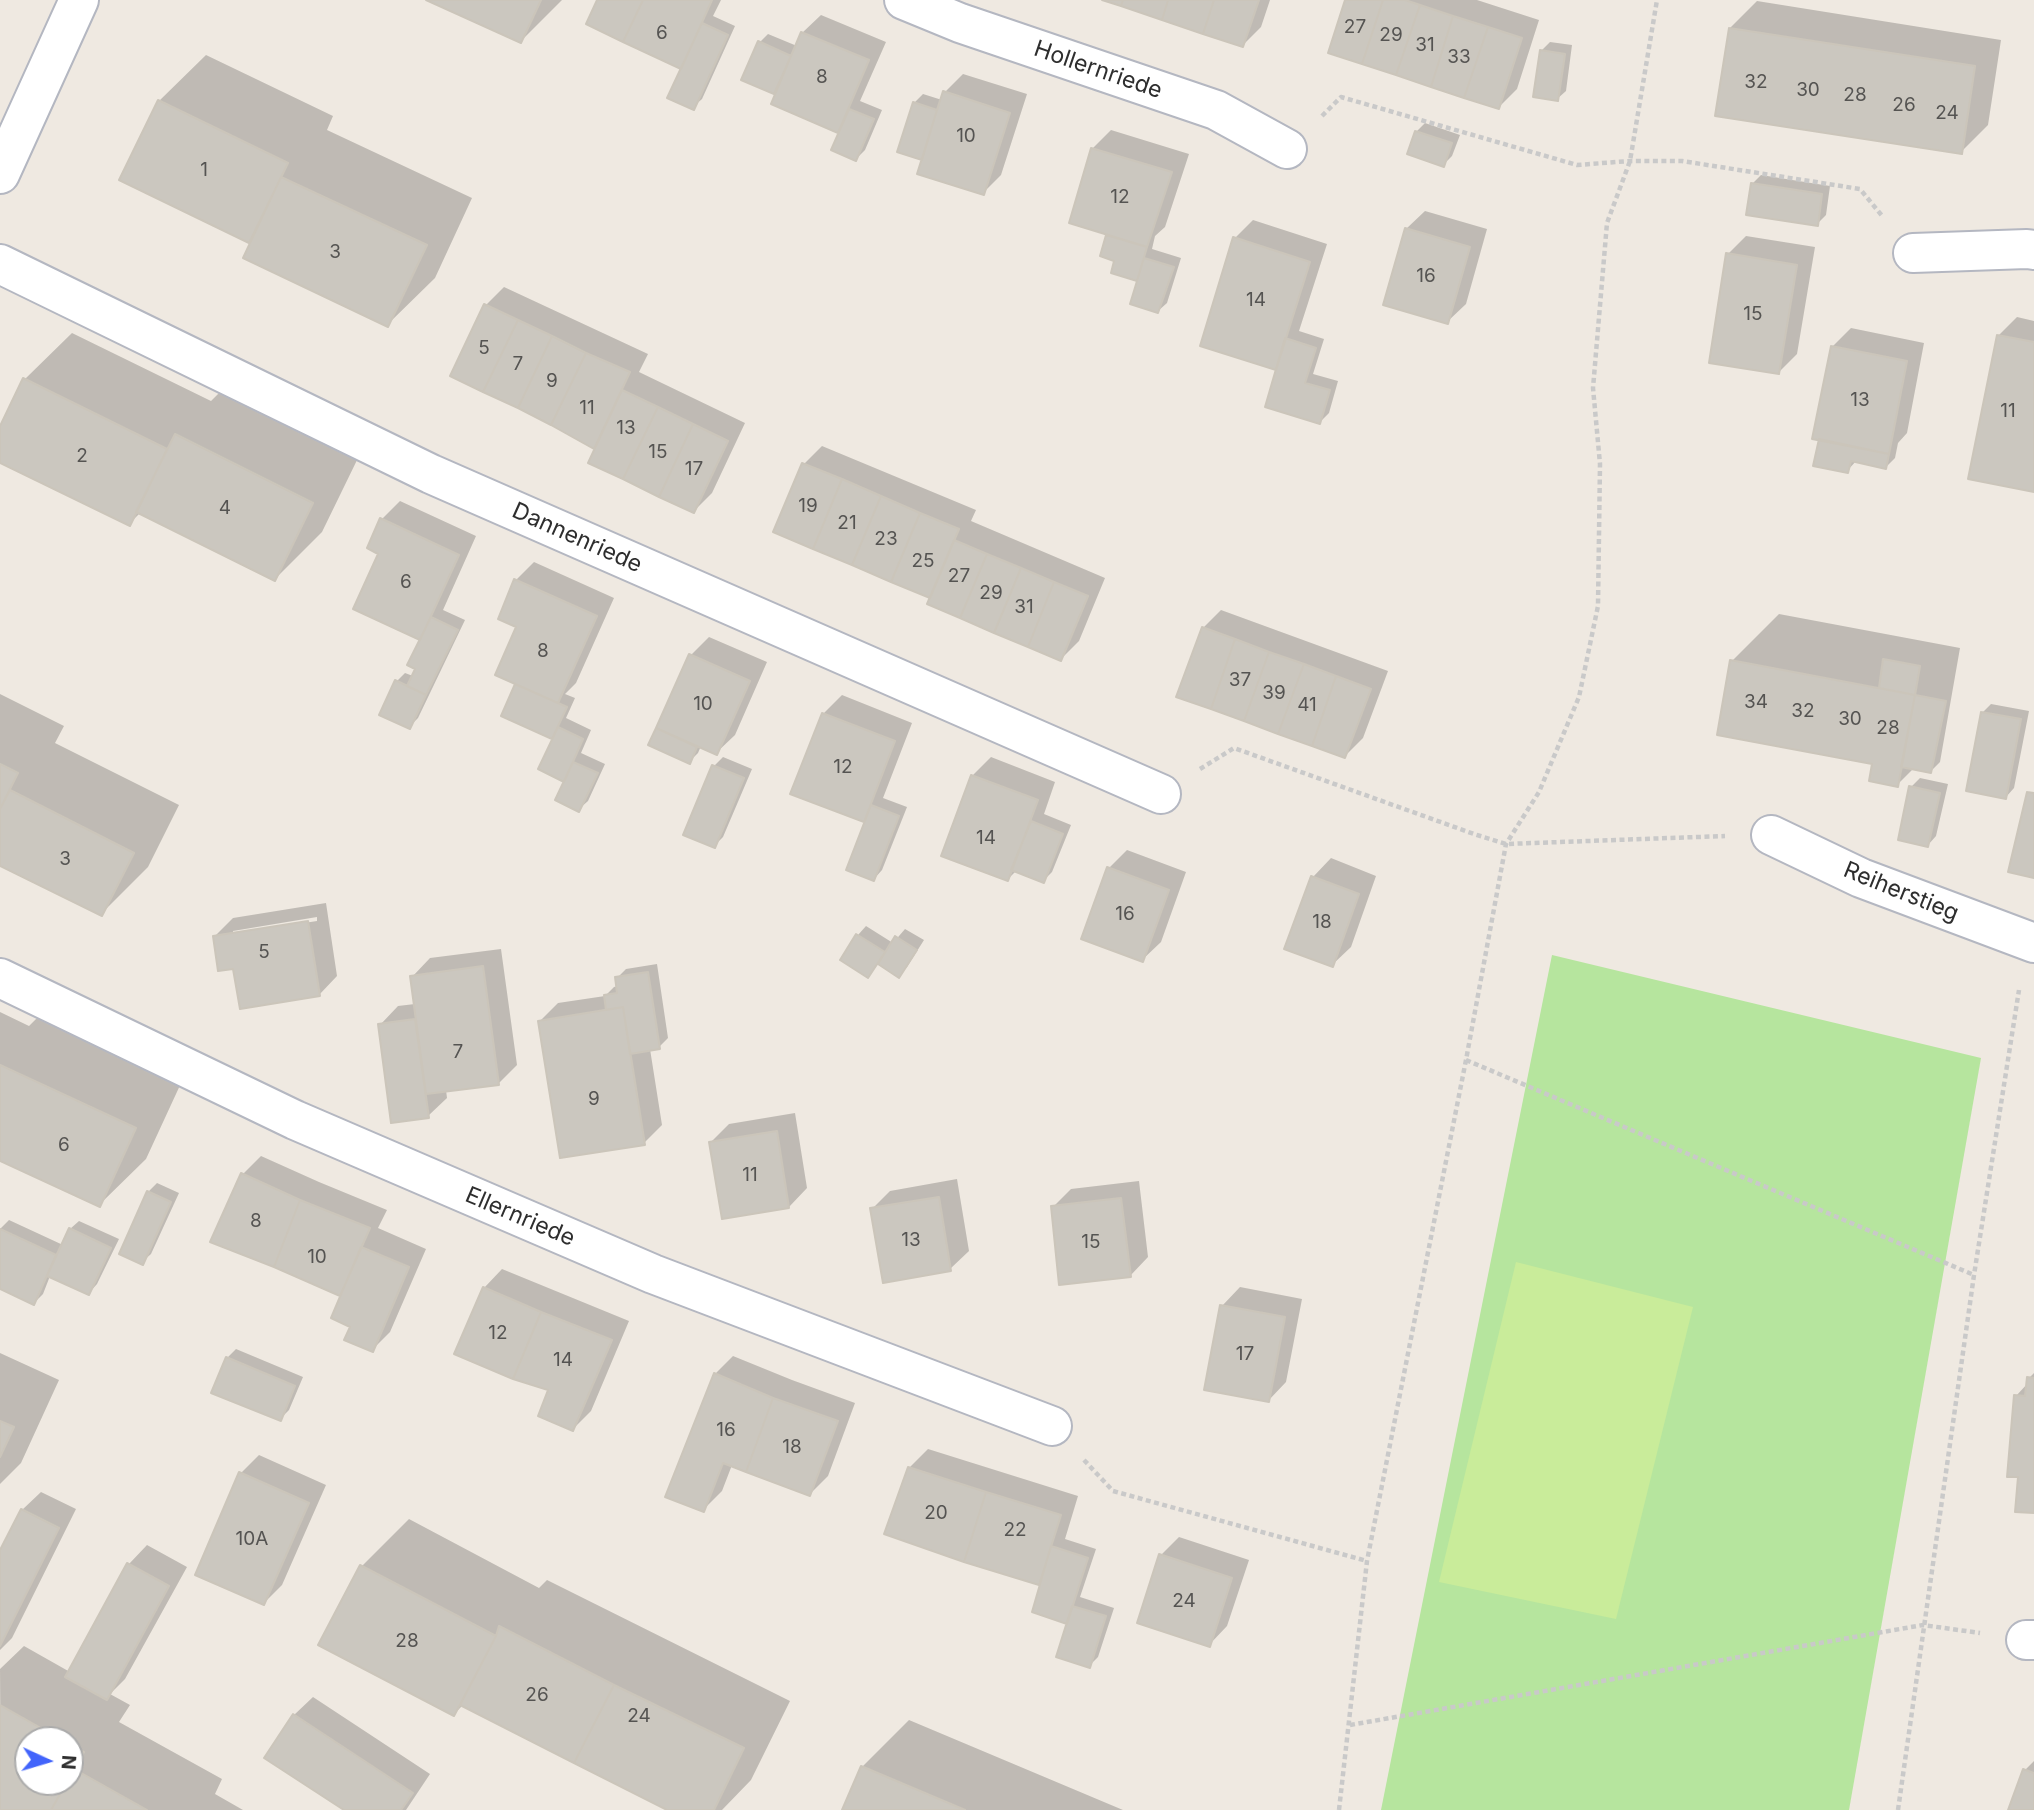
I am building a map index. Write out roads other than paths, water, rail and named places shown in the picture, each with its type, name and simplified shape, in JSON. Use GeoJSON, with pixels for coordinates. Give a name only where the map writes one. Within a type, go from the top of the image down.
{"type":"FeatureCollection","features":[{"type":"Feature","properties":{"kind":"street"},"geometry":{"type":"LineString","coordinates":[[0,174],[79,0]]}},
{"type":"Feature","properties":{"kind":"street","name":"Hollernriede"},"geometry":{"type":"LineString","coordinates":[[904,0],[960,23],[1216,110],[1287,149]]}},
{"type":"Feature","properties":{"kind":"street"},"geometry":{"type":"LineString","coordinates":[[1913,253],[2034,250]]}},
{"type":"Feature","properties":{"kind":"street","name":"Dannenriede"},"geometry":{"type":"LineString","coordinates":[[0,264],[431,474],[1161,794]]}},
{"type":"Feature","properties":{"kind":"street","name":"Reiherstieg"},"geometry":{"type":"LineString","coordinates":[[1771,835],[1861,878],[2031,942]]}},
{"type":"Feature","properties":{"kind":"street","name":"Ellernriede"},"geometry":{"type":"LineString","coordinates":[[0,978],[295,1120],[653,1274],[1052,1426]]}}]}
